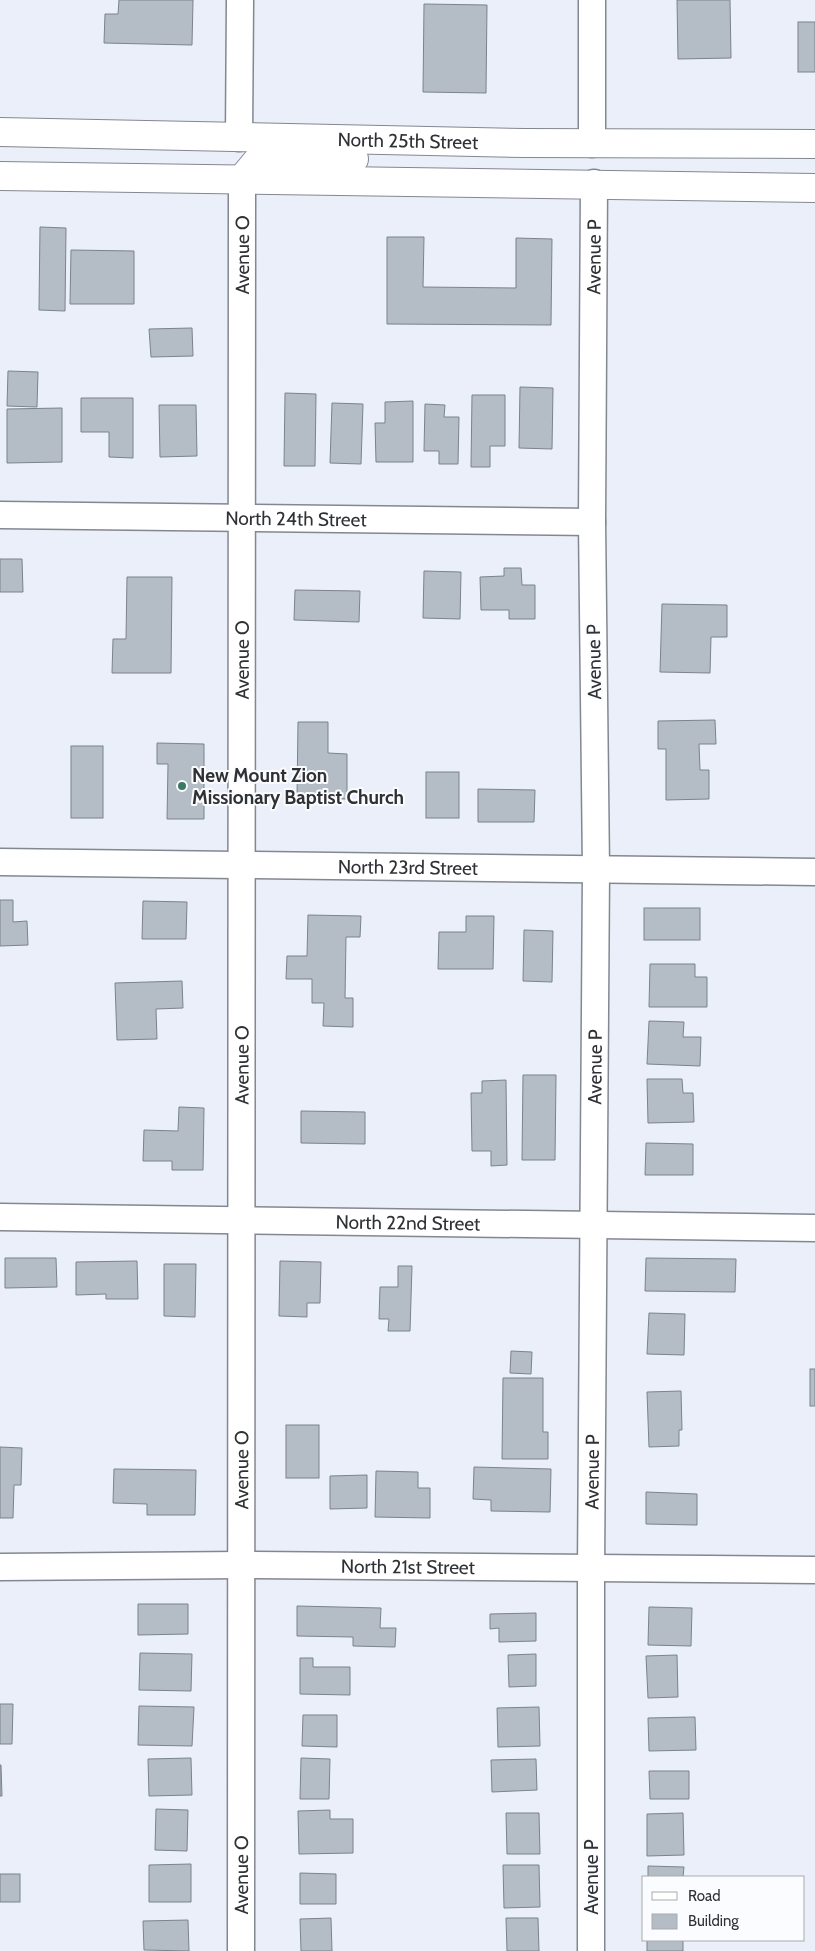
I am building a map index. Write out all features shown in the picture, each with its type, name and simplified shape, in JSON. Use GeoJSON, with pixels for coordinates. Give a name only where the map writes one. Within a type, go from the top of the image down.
{"type":"FeatureCollection","features":[{"type":"Feature","properties":{"kind":"main road","name":"North 25th Street"},"geometry":{"type":"LineString","coordinates":[[0,132],[524,143],[815,144]]}},
{"type":"Feature","properties":{"kind":"main road"},"geometry":{"type":"LineString","coordinates":[[242,178],[257,161],[279,158],[490,160],[524,143]]}},
{"type":"Feature","properties":{"kind":"main road"},"geometry":{"type":"LineString","coordinates":[[0,176],[594,183],[815,188]]}},
{"type":"Feature","properties":{"kind":"street"},"geometry":{"type":"LineString","coordinates":[[239,138],[240,0]]}},
{"type":"Feature","properties":{"kind":"street"},"geometry":{"type":"LineString","coordinates":[[592,0],[592,144]]}},
{"type":"Feature","properties":{"kind":"street","name":"Avenue O"},"geometry":{"type":"LineString","coordinates":[[241,1951],[243,1565],[240,517],[242,178]]}},
{"type":"Feature","properties":{"kind":"street","name":"Avenue P"},"geometry":{"type":"LineString","coordinates":[[591,1951],[591,1570],[595,1224],[596,870],[592,522],[594,183]]}},
{"type":"Feature","properties":{"kind":"street","name":"North 24th Street"},"geometry":{"type":"LineString","coordinates":[[0,515],[592,522]]}},
{"type":"Feature","properties":{"kind":"street","name":"North 23rd Street"},"geometry":{"type":"LineString","coordinates":[[0,862],[815,872]]}},
{"type":"Feature","properties":{"kind":"street","name":"North 22nd Street"},"geometry":{"type":"LineString","coordinates":[[0,1217],[815,1228]]}},
{"type":"Feature","properties":{"kind":"street","name":"North 21st Street"},"geometry":{"type":"LineString","coordinates":[[0,1567],[243,1565],[591,1570],[815,1570]]}},
{"type":"Feature","properties":{"kind":"building"},"geometry":{"type":"Polygon","coordinates":[[[119,0],[193,0],[192,45],[104,43],[105,14],[118,14],[119,0]]]}},
{"type":"Feature","properties":{"kind":"building"},"geometry":{"type":"Polygon","coordinates":[[[677,0],[730,0],[731,58],[678,59],[677,0]]]}},
{"type":"Feature","properties":{"kind":"building"},"geometry":{"type":"Polygon","coordinates":[[[424,4],[487,5],[486,93],[423,92],[424,4]]]}},
{"type":"Feature","properties":{"kind":"building"},"geometry":{"type":"Polygon","coordinates":[[[798,22],[815,22],[815,72],[798,72],[798,22]]]}},
{"type":"Feature","properties":{"kind":"building"},"geometry":{"type":"Polygon","coordinates":[[[40,227],[66,228],[65,311],[39,310],[40,227]]]}},
{"type":"Feature","properties":{"kind":"building"},"geometry":{"type":"Polygon","coordinates":[[[387,237],[424,237],[423,287],[516,288],[516,238],[552,239],[551,325],[387,324],[387,237]]]}},
{"type":"Feature","properties":{"kind":"building"},"geometry":{"type":"Polygon","coordinates":[[[71,250],[134,251],[134,304],[70,304],[71,250]]]}},
{"type":"Feature","properties":{"kind":"building"},"geometry":{"type":"Polygon","coordinates":[[[192,328],[193,356],[151,357],[149,329],[192,328]]]}},
{"type":"Feature","properties":{"kind":"building"},"geometry":{"type":"Polygon","coordinates":[[[8,371],[38,372],[37,407],[7,406],[8,371]]]}},
{"type":"Feature","properties":{"kind":"building"},"geometry":{"type":"Polygon","coordinates":[[[520,387],[553,388],[552,449],[519,448],[520,387]]]}},
{"type":"Feature","properties":{"kind":"building"},"geometry":{"type":"Polygon","coordinates":[[[285,393],[316,394],[315,466],[284,466],[285,393]]]}},
{"type":"Feature","properties":{"kind":"building"},"geometry":{"type":"Polygon","coordinates":[[[472,395],[505,395],[505,446],[490,446],[490,467],[471,467],[472,395]]]}},
{"type":"Feature","properties":{"kind":"building"},"geometry":{"type":"Polygon","coordinates":[[[81,398],[133,398],[133,458],[109,457],[109,432],[81,432],[81,398]]]}},
{"type":"Feature","properties":{"kind":"building"},"geometry":{"type":"Polygon","coordinates":[[[413,401],[413,462],[376,462],[375,423],[385,423],[385,402],[413,401]]]}},
{"type":"Feature","properties":{"kind":"building"},"geometry":{"type":"Polygon","coordinates":[[[332,403],[363,404],[361,464],[330,463],[332,403]]]}},
{"type":"Feature","properties":{"kind":"building"},"geometry":{"type":"Polygon","coordinates":[[[425,404],[445,405],[444,417],[459,417],[458,464],[439,464],[439,451],[424,451],[425,404]]]}},
{"type":"Feature","properties":{"kind":"building"},"geometry":{"type":"Polygon","coordinates":[[[159,405],[196,405],[197,456],[160,457],[159,405]]]}},
{"type":"Feature","properties":{"kind":"building"},"geometry":{"type":"Polygon","coordinates":[[[62,408],[62,462],[7,463],[7,409],[62,408]]]}},
{"type":"Feature","properties":{"kind":"building"},"geometry":{"type":"Polygon","coordinates":[[[0,559],[22,559],[23,592],[0,592],[0,559]]]}},
{"type":"Feature","properties":{"kind":"building"},"geometry":{"type":"Polygon","coordinates":[[[504,568],[521,568],[522,585],[535,585],[535,619],[509,619],[509,610],[481,610],[480,577],[504,576],[504,568]]]}},
{"type":"Feature","properties":{"kind":"building"},"geometry":{"type":"Polygon","coordinates":[[[424,571],[461,572],[460,619],[423,618],[424,571]]]}},
{"type":"Feature","properties":{"kind":"building"},"geometry":{"type":"Polygon","coordinates":[[[127,577],[172,577],[171,673],[112,673],[113,639],[126,639],[127,577]]]}},
{"type":"Feature","properties":{"kind":"building"},"geometry":{"type":"Polygon","coordinates":[[[295,590],[360,591],[359,622],[294,620],[295,590]]]}},
{"type":"Feature","properties":{"kind":"building"},"geometry":{"type":"Polygon","coordinates":[[[662,604],[727,605],[727,637],[711,637],[710,673],[660,672],[662,604]]]}},
{"type":"Feature","properties":{"kind":"building"},"geometry":{"type":"Polygon","coordinates":[[[715,720],[716,744],[699,744],[700,770],[709,770],[709,799],[666,800],[666,749],[658,749],[658,721],[715,720]]]}},
{"type":"Feature","properties":{"kind":"building"},"geometry":{"type":"Polygon","coordinates":[[[298,722],[328,722],[328,753],[347,754],[347,799],[297,798],[298,722]]]}},
{"type":"Feature","properties":{"kind":"building","name":"New Mount Zion Missionary Baptist Church"},"geometry":{"type":"Polygon","coordinates":[[[157,743],[204,744],[204,819],[167,819],[168,764],[157,764],[157,743]]]}},
{"type":"Feature","properties":{"kind":"building"},"geometry":{"type":"Polygon","coordinates":[[[71,746],[103,746],[103,818],[71,818],[71,746]]]}},
{"type":"Feature","properties":{"kind":"building"},"geometry":{"type":"Polygon","coordinates":[[[426,772],[459,772],[459,818],[426,818],[426,772]]]}},
{"type":"Feature","properties":{"kind":"building"},"geometry":{"type":"Polygon","coordinates":[[[478,789],[535,790],[534,822],[478,822],[478,789]]]}},
{"type":"Feature","properties":{"kind":"building"},"geometry":{"type":"Polygon","coordinates":[[[0,900],[13,900],[13,922],[27,921],[28,945],[0,946],[0,900]]]}},
{"type":"Feature","properties":{"kind":"building"},"geometry":{"type":"Polygon","coordinates":[[[143,901],[187,902],[186,939],[142,939],[143,901]]]}},
{"type":"Feature","properties":{"kind":"building"},"geometry":{"type":"Polygon","coordinates":[[[644,908],[700,908],[700,940],[644,940],[644,908]]]}},
{"type":"Feature","properties":{"kind":"building"},"geometry":{"type":"Polygon","coordinates":[[[308,915],[361,916],[360,937],[346,937],[345,998],[353,998],[353,1027],[323,1026],[324,1003],[312,1003],[312,979],[286,979],[287,956],[307,956],[308,915]]]}},
{"type":"Feature","properties":{"kind":"building"},"geometry":{"type":"Polygon","coordinates":[[[466,916],[494,916],[493,969],[438,969],[439,932],[466,932],[466,916]]]}},
{"type":"Feature","properties":{"kind":"building"},"geometry":{"type":"Polygon","coordinates":[[[524,930],[553,931],[552,982],[523,981],[524,930]]]}},
{"type":"Feature","properties":{"kind":"building"},"geometry":{"type":"Polygon","coordinates":[[[650,964],[695,964],[695,977],[707,977],[707,1007],[649,1007],[650,964]]]}},
{"type":"Feature","properties":{"kind":"building"},"geometry":{"type":"Polygon","coordinates":[[[182,981],[183,1008],[156,1009],[157,1039],[117,1040],[115,983],[182,981]]]}},
{"type":"Feature","properties":{"kind":"building"},"geometry":{"type":"Polygon","coordinates":[[[649,1021],[684,1022],[683,1037],[701,1037],[700,1066],[647,1064],[649,1021]]]}},
{"type":"Feature","properties":{"kind":"building"},"geometry":{"type":"Polygon","coordinates":[[[523,1075],[556,1075],[555,1160],[522,1160],[523,1075]]]}},
{"type":"Feature","properties":{"kind":"building"},"geometry":{"type":"Polygon","coordinates":[[[647,1079],[682,1079],[683,1093],[693,1093],[694,1122],[648,1123],[647,1079]]]}},
{"type":"Feature","properties":{"kind":"building"},"geometry":{"type":"Polygon","coordinates":[[[506,1080],[507,1165],[491,1166],[491,1151],[472,1151],[471,1093],[482,1093],[482,1081],[506,1080]]]}},
{"type":"Feature","properties":{"kind":"building"},"geometry":{"type":"Polygon","coordinates":[[[179,1107],[204,1108],[203,1170],[172,1170],[172,1161],[143,1161],[144,1130],[178,1131],[179,1107]]]}},
{"type":"Feature","properties":{"kind":"building"},"geometry":{"type":"Polygon","coordinates":[[[301,1111],[365,1112],[365,1144],[301,1143],[301,1111]]]}},
{"type":"Feature","properties":{"kind":"building"},"geometry":{"type":"Polygon","coordinates":[[[646,1143],[693,1144],[693,1175],[645,1175],[646,1143]]]}},
{"type":"Feature","properties":{"kind":"building"},"geometry":{"type":"Polygon","coordinates":[[[5,1258],[56,1258],[57,1287],[5,1288],[5,1258]]]}},
{"type":"Feature","properties":{"kind":"building"},"geometry":{"type":"Polygon","coordinates":[[[646,1258],[736,1259],[735,1292],[645,1291],[646,1258]]]}},
{"type":"Feature","properties":{"kind":"building"},"geometry":{"type":"Polygon","coordinates":[[[137,1261],[138,1299],[106,1299],[106,1294],[76,1295],[76,1262],[137,1261]]]}},
{"type":"Feature","properties":{"kind":"building"},"geometry":{"type":"Polygon","coordinates":[[[280,1261],[321,1262],[320,1303],[307,1303],[307,1317],[279,1316],[280,1261]]]}},
{"type":"Feature","properties":{"kind":"building"},"geometry":{"type":"Polygon","coordinates":[[[164,1264],[196,1264],[195,1317],[164,1316],[164,1264]]]}},
{"type":"Feature","properties":{"kind":"building"},"geometry":{"type":"Polygon","coordinates":[[[398,1266],[412,1266],[410,1331],[388,1331],[389,1319],[379,1319],[380,1287],[398,1287],[398,1266]]]}},
{"type":"Feature","properties":{"kind":"building"},"geometry":{"type":"Polygon","coordinates":[[[649,1313],[685,1314],[684,1355],[647,1354],[649,1313]]]}},
{"type":"Feature","properties":{"kind":"building"},"geometry":{"type":"Polygon","coordinates":[[[511,1351],[532,1352],[531,1374],[510,1373],[511,1351]]]}},
{"type":"Feature","properties":{"kind":"building"},"geometry":{"type":"Polygon","coordinates":[[[810,1369],[815,1369],[815,1406],[810,1406],[810,1369]]]}},
{"type":"Feature","properties":{"kind":"building"},"geometry":{"type":"Polygon","coordinates":[[[503,1378],[543,1378],[543,1432],[548,1432],[548,1459],[502,1459],[503,1378]]]}},
{"type":"Feature","properties":{"kind":"building"},"geometry":{"type":"Polygon","coordinates":[[[681,1391],[682,1430],[679,1430],[679,1446],[649,1447],[647,1392],[681,1391]]]}},
{"type":"Feature","properties":{"kind":"building"},"geometry":{"type":"Polygon","coordinates":[[[286,1425],[319,1425],[319,1478],[286,1478],[286,1425]]]}},
{"type":"Feature","properties":{"kind":"building"},"geometry":{"type":"Polygon","coordinates":[[[0,1447],[22,1448],[21,1485],[14,1485],[13,1518],[0,1518],[0,1447]]]}},
{"type":"Feature","properties":{"kind":"building"},"geometry":{"type":"Polygon","coordinates":[[[474,1467],[551,1469],[550,1512],[491,1511],[491,1500],[473,1499],[474,1467]]]}},
{"type":"Feature","properties":{"kind":"building"},"geometry":{"type":"Polygon","coordinates":[[[114,1469],[196,1470],[195,1515],[147,1515],[147,1504],[113,1503],[114,1469]]]}},
{"type":"Feature","properties":{"kind":"building"},"geometry":{"type":"Polygon","coordinates":[[[376,1471],[418,1472],[418,1488],[430,1488],[430,1518],[375,1517],[376,1471]]]}},
{"type":"Feature","properties":{"kind":"building"},"geometry":{"type":"Polygon","coordinates":[[[367,1475],[367,1508],[330,1509],[330,1476],[367,1475]]]}},
{"type":"Feature","properties":{"kind":"building"},"geometry":{"type":"Polygon","coordinates":[[[646,1492],[697,1494],[697,1525],[646,1524],[646,1492]]]}},
{"type":"Feature","properties":{"kind":"building"},"geometry":{"type":"Polygon","coordinates":[[[138,1604],[188,1604],[188,1634],[138,1635],[138,1604]]]}},
{"type":"Feature","properties":{"kind":"building"},"geometry":{"type":"Polygon","coordinates":[[[297,1606],[381,1608],[380,1628],[396,1628],[395,1647],[353,1646],[353,1637],[297,1636],[297,1606]]]}},
{"type":"Feature","properties":{"kind":"building"},"geometry":{"type":"Polygon","coordinates":[[[649,1607],[692,1608],[691,1646],[648,1645],[649,1607]]]}},
{"type":"Feature","properties":{"kind":"building"},"geometry":{"type":"Polygon","coordinates":[[[536,1613],[536,1641],[499,1642],[499,1628],[490,1629],[490,1614],[536,1613]]]}},
{"type":"Feature","properties":{"kind":"building"},"geometry":{"type":"Polygon","coordinates":[[[140,1653],[192,1654],[191,1691],[139,1690],[140,1653]]]}},
{"type":"Feature","properties":{"kind":"building"},"geometry":{"type":"Polygon","coordinates":[[[536,1654],[536,1686],[509,1687],[508,1655],[536,1654]]]}},
{"type":"Feature","properties":{"kind":"building"},"geometry":{"type":"Polygon","coordinates":[[[677,1655],[678,1697],[648,1698],[646,1656],[677,1655]]]}},
{"type":"Feature","properties":{"kind":"building"},"geometry":{"type":"Polygon","coordinates":[[[300,1658],[313,1658],[313,1667],[350,1667],[350,1695],[300,1694],[300,1658]]]}},
{"type":"Feature","properties":{"kind":"building"},"geometry":{"type":"Polygon","coordinates":[[[0,1704],[13,1704],[12,1744],[0,1744],[0,1704]]]}},
{"type":"Feature","properties":{"kind":"building"},"geometry":{"type":"Polygon","coordinates":[[[139,1706],[194,1707],[192,1746],[138,1745],[139,1706]]]}},
{"type":"Feature","properties":{"kind":"building"},"geometry":{"type":"Polygon","coordinates":[[[539,1707],[540,1746],[498,1747],[497,1708],[539,1707]]]}},
{"type":"Feature","properties":{"kind":"building"},"geometry":{"type":"Polygon","coordinates":[[[303,1715],[337,1715],[337,1747],[302,1746],[303,1715]]]}},
{"type":"Feature","properties":{"kind":"building"},"geometry":{"type":"Polygon","coordinates":[[[695,1717],[696,1750],[649,1751],[648,1718],[695,1717]]]}},
{"type":"Feature","properties":{"kind":"building"},"geometry":{"type":"Polygon","coordinates":[[[191,1758],[192,1795],[149,1796],[148,1759],[191,1758]]]}},
{"type":"Feature","properties":{"kind":"building"},"geometry":{"type":"Polygon","coordinates":[[[301,1758],[330,1759],[329,1799],[300,1799],[301,1758]]]}},
{"type":"Feature","properties":{"kind":"building"},"geometry":{"type":"Polygon","coordinates":[[[536,1759],[537,1790],[492,1792],[491,1760],[536,1759]]]}},
{"type":"Feature","properties":{"kind":"building"},"geometry":{"type":"Polygon","coordinates":[[[1,1765],[2,1796],[0,1796],[1,1765]]]}},
{"type":"Feature","properties":{"kind":"building"},"geometry":{"type":"Polygon","coordinates":[[[649,1771],[689,1771],[689,1799],[650,1799],[649,1771]]]}},
{"type":"Feature","properties":{"kind":"building"},"geometry":{"type":"Polygon","coordinates":[[[156,1809],[188,1810],[187,1851],[155,1850],[156,1809]]]}},
{"type":"Feature","properties":{"kind":"building"},"geometry":{"type":"Polygon","coordinates":[[[330,1810],[330,1819],[353,1819],[353,1853],[299,1854],[298,1811],[330,1810]]]}},
{"type":"Feature","properties":{"kind":"building"},"geometry":{"type":"Polygon","coordinates":[[[506,1813],[539,1813],[540,1854],[507,1854],[506,1813]]]}},
{"type":"Feature","properties":{"kind":"building"},"geometry":{"type":"Polygon","coordinates":[[[683,1813],[684,1855],[647,1856],[647,1814],[683,1813]]]}},
{"type":"Feature","properties":{"kind":"building"},"geometry":{"type":"Polygon","coordinates":[[[191,1864],[191,1902],[149,1902],[149,1865],[191,1864]]]}},
{"type":"Feature","properties":{"kind":"building"},"geometry":{"type":"Polygon","coordinates":[[[503,1865],[539,1865],[540,1907],[504,1908],[503,1865]]]}},
{"type":"Feature","properties":{"kind":"building"},"geometry":{"type":"Polygon","coordinates":[[[648,1866],[684,1867],[683,1876],[648,1876],[648,1866]]]}},
{"type":"Feature","properties":{"kind":"building"},"geometry":{"type":"Polygon","coordinates":[[[300,1873],[336,1874],[336,1904],[300,1904],[300,1873]]]}},
{"type":"Feature","properties":{"kind":"building"},"geometry":{"type":"Polygon","coordinates":[[[0,1874],[20,1874],[20,1902],[0,1902],[0,1874]]]}},
{"type":"Feature","properties":{"kind":"building"},"geometry":{"type":"Polygon","coordinates":[[[331,1918],[332,1951],[301,1951],[300,1919],[331,1918]]]}},
{"type":"Feature","properties":{"kind":"building"},"geometry":{"type":"Polygon","coordinates":[[[506,1918],[538,1918],[539,1951],[507,1951],[506,1918]]]}},
{"type":"Feature","properties":{"kind":"building"},"geometry":{"type":"Polygon","coordinates":[[[188,1920],[189,1951],[144,1950],[143,1921],[188,1920]]]}},
{"type":"Feature","properties":{"kind":"building"},"geometry":{"type":"Polygon","coordinates":[[[647,1941],[683,1941],[683,1951],[647,1951],[647,1941]]]}},
{"type":"Feature","properties":{"kind":"place","name":"New Mount Zion Missionary Baptist Church"},"geometry":{"type":"Point","coordinates":[182,786]}}]}
